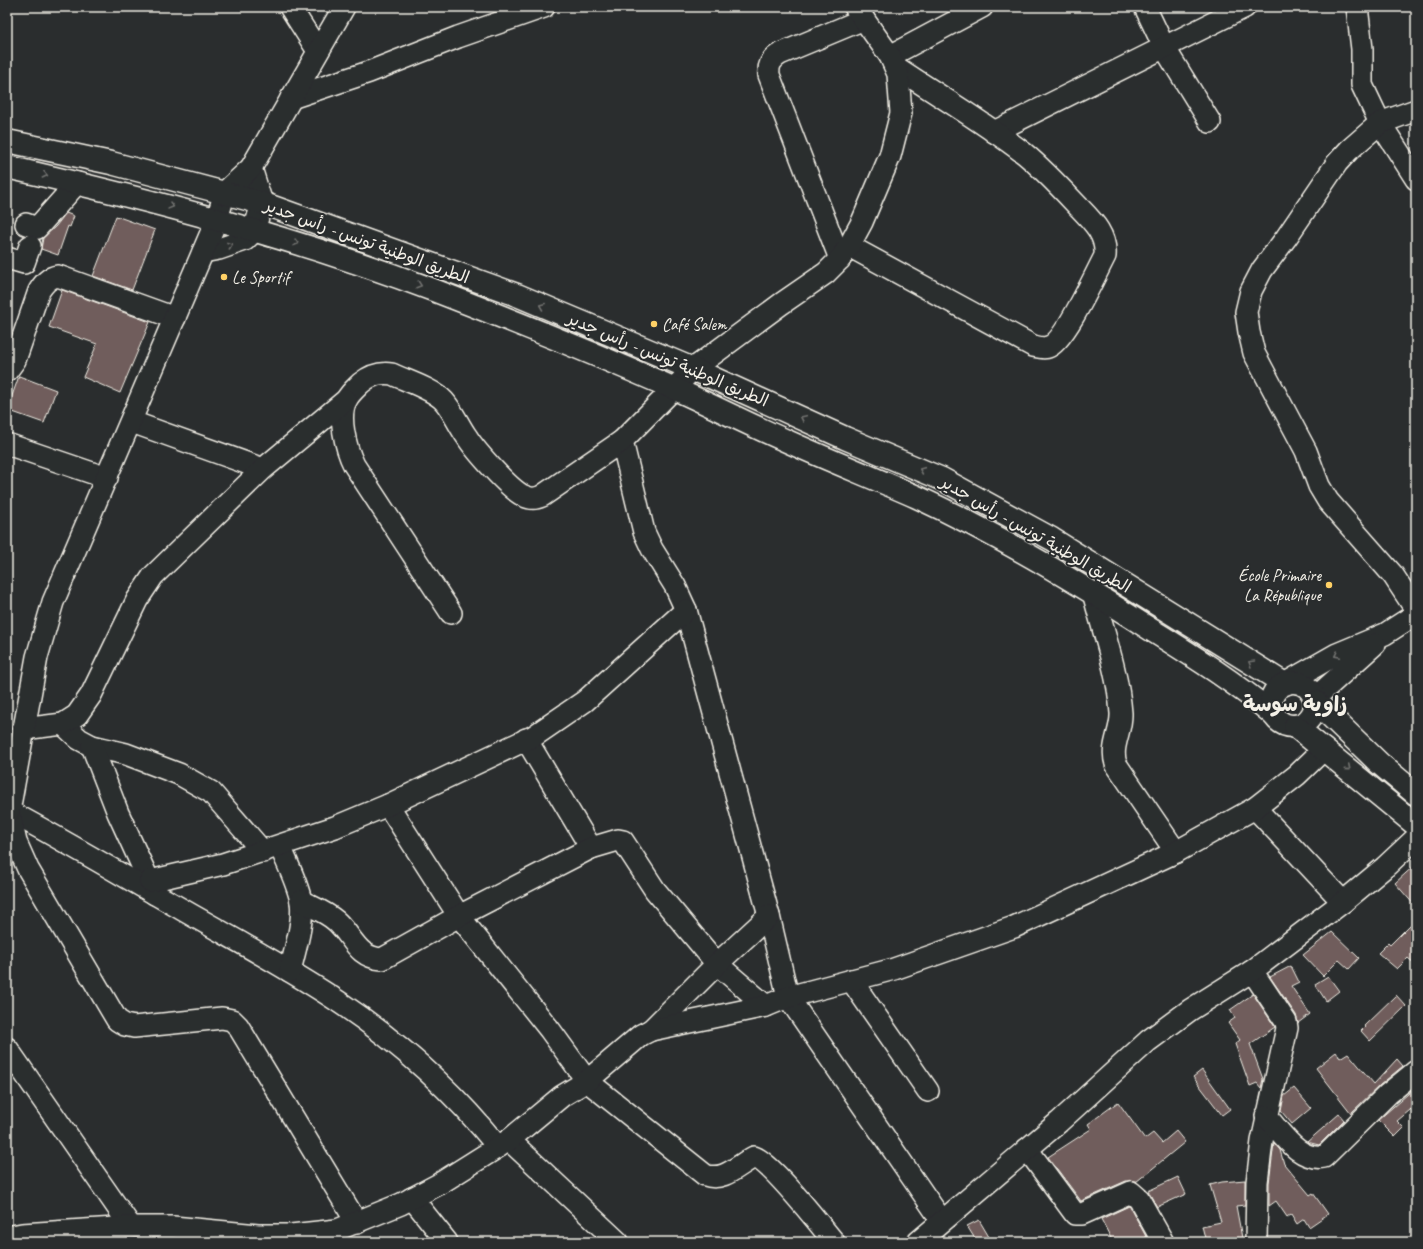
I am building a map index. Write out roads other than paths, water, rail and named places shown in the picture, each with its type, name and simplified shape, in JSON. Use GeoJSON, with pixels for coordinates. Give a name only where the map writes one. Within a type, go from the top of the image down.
{"type":"FeatureCollection","features":[{"type":"Feature","properties":{"kind":"highway","name":"الطريق الوطنية تونس - رأس جدير"},"geometry":{"type":"LineString","coordinates":[[7,141],[111,163],[262,203],[517,295],[693,369],[846,438],[942,479],[1052,539],[1285,684]]}},
{"type":"Feature","properties":{"kind":"highway","name":"الطريق الوطنية تونس - رأس جدير"},"geometry":{"type":"LineString","coordinates":[[7,167],[78,183],[217,218],[305,246],[432,290],[556,338],[675,389],[790,442],[919,498],[1021,550],[1093,592],[1250,694],[1274,714]]}},
{"type":"Feature","properties":{"kind":"highway"},"geometry":{"type":"LineString","coordinates":[[1416,794],[1379,763],[1315,700],[1312,693],[1304,684],[1292,682],[1285,684],[1274,694],[1271,700],[1274,714],[1283,724],[1295,726],[1416,825]]}},
{"type":"Feature","properties":{"kind":"highway"},"geometry":{"type":"LineString","coordinates":[[1295,726],[1308,721],[1315,709],[1315,700]]}},
{"type":"Feature","properties":{"kind":"street"},"geometry":{"type":"LineString","coordinates":[[290,7],[318,51]]}},
{"type":"Feature","properties":{"kind":"street"},"geometry":{"type":"LineString","coordinates":[[344,7],[251,168],[225,192],[217,218],[203,252],[132,422],[54,602],[37,656],[8,812],[16,842],[24,862],[117,1020],[125,1025],[134,1027],[222,1018],[232,1020],[238,1026],[357,1223]]}},
{"type":"Feature","properties":{"kind":"street"},"geometry":{"type":"LineString","coordinates":[[291,98],[369,72],[458,37],[544,7]]}},
{"type":"Feature","properties":{"kind":"street"},"geometry":{"type":"LineString","coordinates":[[893,62],[982,7]]}},
{"type":"Feature","properties":{"kind":"street"},"geometry":{"type":"LineString","coordinates":[[1145,7],[1164,47],[1210,122]]}},
{"type":"Feature","properties":{"kind":"street"},"geometry":{"type":"LineString","coordinates":[[994,132],[1245,7]]}},
{"type":"Feature","properties":{"kind":"street"},"geometry":{"type":"LineString","coordinates":[[1357,7],[1362,49],[1362,85],[1369,103],[1380,123],[1416,179]]}},
{"type":"Feature","properties":{"kind":"street"},"geometry":{"type":"LineString","coordinates":[[23,728],[63,724],[77,714],[91,696],[137,600],[154,576],[263,469],[346,400],[368,377],[385,373],[392,374],[438,395],[444,401],[466,436],[485,461],[519,494],[535,499],[542,496],[622,441],[675,389],[693,369],[781,304],[826,273],[845,253],[878,186],[896,136],[900,113],[898,74],[893,62],[859,13],[780,54],[770,62],[768,68],[769,75],[845,253],[1033,346],[1048,348],[1056,343],[1063,335],[1105,256],[1106,245],[1097,227],[1055,181],[1026,155],[893,62]]}},
{"type":"Feature","properties":{"kind":"street"},"geometry":{"type":"LineString","coordinates":[[1416,110],[1380,123],[1349,150],[1337,163],[1286,238],[1262,270],[1251,291],[1246,312],[1248,332],[1254,353],[1306,451],[1319,486],[1328,501],[1393,575],[1416,610]]}},
{"type":"Feature","properties":{"kind":"street"},"geometry":{"type":"LineString","coordinates":[[203,252],[220,250],[245,240],[254,231],[262,203],[251,168]]}},
{"type":"Feature","properties":{"kind":"street"},"geometry":{"type":"LineString","coordinates":[[7,258],[24,263],[28,235],[78,183]]}},
{"type":"Feature","properties":{"kind":"street"},"geometry":{"type":"LineString","coordinates":[[7,371],[15,360],[40,291],[43,285],[53,277],[58,276],[175,318]]}},
{"type":"Feature","properties":{"kind":"street"},"geometry":{"type":"LineString","coordinates":[[346,400],[343,425],[344,440],[354,465],[451,613]]}},
{"type":"Feature","properties":{"kind":"street"},"geometry":{"type":"LineString","coordinates":[[132,422],[263,469]]}},
{"type":"Feature","properties":{"kind":"street"},"geometry":{"type":"LineString","coordinates":[[622,441],[644,532],[652,549],[675,586],[686,610],[769,916],[788,997],[942,1221]]}},
{"type":"Feature","properties":{"kind":"street"},"geometry":{"type":"LineString","coordinates":[[7,444],[107,478]]}},
{"type":"Feature","properties":{"kind":"street"},"geometry":{"type":"LineString","coordinates":[[1093,592],[1116,680],[1121,713],[1113,756],[1116,764],[1176,852]]}},
{"type":"Feature","properties":{"kind":"street"},"geometry":{"type":"LineString","coordinates":[[153,888],[271,849],[388,805],[526,740],[585,701],[686,610]]}},
{"type":"Feature","properties":{"kind":"street"},"geometry":{"type":"LineString","coordinates":[[1285,684],[1337,654],[1385,634],[1416,614]]}},
{"type":"Feature","properties":{"kind":"street"},"geometry":{"type":"LineString","coordinates":[[1315,700],[1385,634]]}},
{"type":"Feature","properties":{"kind":"street"},"geometry":{"type":"LineString","coordinates":[[63,724],[79,739],[92,746],[126,754],[179,774],[211,792],[271,849],[301,901],[301,914],[290,971]]}},
{"type":"Feature","properties":{"kind":"street"},"geometry":{"type":"LineString","coordinates":[[526,740],[591,848]]}},
{"type":"Feature","properties":{"kind":"street"},"geometry":{"type":"LineString","coordinates":[[92,746],[118,813],[153,888]]}},
{"type":"Feature","properties":{"kind":"street"},"geometry":{"type":"LineString","coordinates":[[7,1237],[131,1227],[173,1226],[258,1235],[334,1236],[357,1223],[439,1184],[503,1144],[562,1096],[587,1081],[641,1035],[651,1030],[766,1006],[788,997],[894,969],[1014,926],[1176,852],[1255,808],[1297,775],[1324,749]]}},
{"type":"Feature","properties":{"kind":"street"},"geometry":{"type":"LineString","coordinates":[[388,805],[459,916],[550,1030],[587,1081],[705,1175],[721,1177],[754,1157],[760,1159],[775,1173],[834,1242]]}},
{"type":"Feature","properties":{"kind":"street"},"geometry":{"type":"LineString","coordinates":[[1255,808],[1343,902]]}},
{"type":"Feature","properties":{"kind":"street"},"geometry":{"type":"LineString","coordinates":[[8,812],[153,888],[290,971],[348,1009],[425,1070],[503,1144],[618,1242]]}},
{"type":"Feature","properties":{"kind":"street"},"geometry":{"type":"LineString","coordinates":[[918,1242],[1027,1149],[1148,1041],[1190,1010],[1252,971],[1343,902],[1385,867],[1416,838]]}},
{"type":"Feature","properties":{"kind":"street"},"geometry":{"type":"LineString","coordinates":[[301,901],[330,915],[363,953],[373,958],[382,959],[459,916],[591,848],[618,840],[623,841],[655,890],[717,964],[766,1006]]}},
{"type":"Feature","properties":{"kind":"street"},"geometry":{"type":"LineString","coordinates":[[651,1030],[717,964],[769,916]]}},
{"type":"Feature","properties":{"kind":"street"},"geometry":{"type":"LineString","coordinates":[[1252,971],[1286,1022],[1287,1028],[1266,1116],[1257,1182],[1256,1242]]}},
{"type":"Feature","properties":{"kind":"street"},"geometry":{"type":"LineString","coordinates":[[851,980],[928,1091]]}},
{"type":"Feature","properties":{"kind":"street"},"geometry":{"type":"LineString","coordinates":[[7,1048],[131,1227]]}},
{"type":"Feature","properties":{"kind":"street"},"geometry":{"type":"LineString","coordinates":[[1266,1116],[1297,1150],[1305,1156],[1314,1158],[1324,1157],[1388,1094],[1416,1071]]}},
{"type":"Feature","properties":{"kind":"street"},"geometry":{"type":"LineString","coordinates":[[1027,1149],[1075,1214],[1082,1214],[1131,1192],[1139,1199],[1163,1242]]}},
{"type":"Feature","properties":{"kind":"street"},"geometry":{"type":"LineString","coordinates":[[412,1198],[447,1242]]}},
{"type":"Feature","properties":{"kind":"place","name":"Le Sportif"},"geometry":{"type":"Point","coordinates":[224,277]}},
{"type":"Feature","properties":{"kind":"place","name":"Café Salem"},"geometry":{"type":"Point","coordinates":[654,324]}},
{"type":"Feature","properties":{"kind":"place","name":"École Primaire La République"},"geometry":{"type":"Point","coordinates":[1329,585]}},
{"type":"Feature","properties":{"kind":"district","name":"زاوية سوسة"},"geometry":{"type":"Point","coordinates":[1295,704]}}]}
